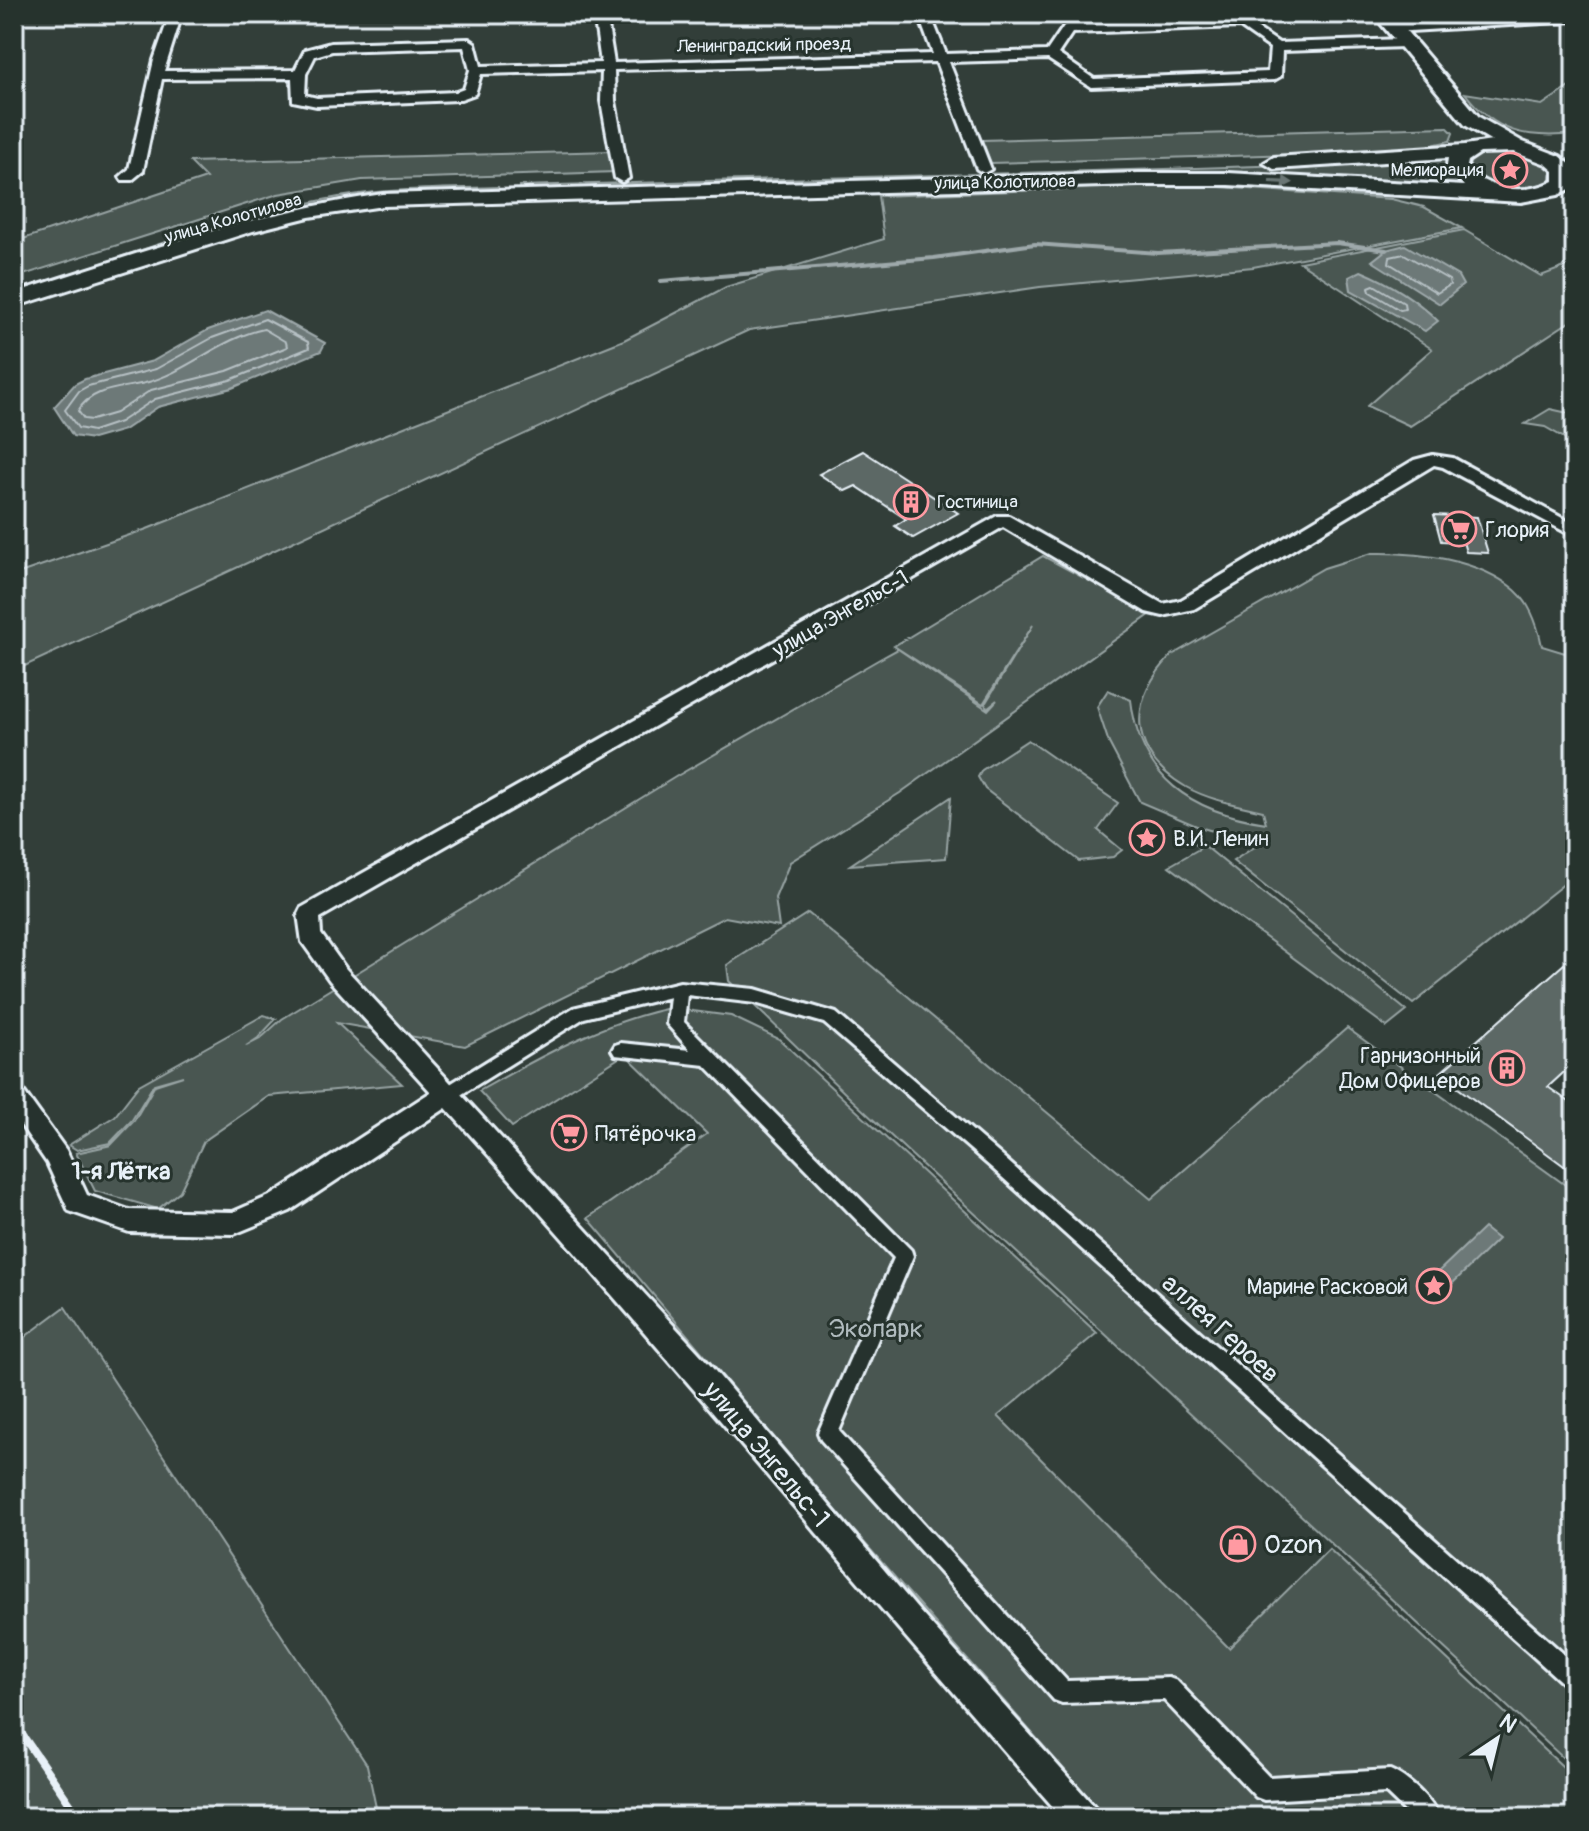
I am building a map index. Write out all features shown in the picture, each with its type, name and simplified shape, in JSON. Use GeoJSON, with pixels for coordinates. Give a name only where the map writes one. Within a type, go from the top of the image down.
{"type":"FeatureCollection","features":[{"type":"Feature","properties":{"kind":"main road"},"geometry":{"type":"LineString","coordinates":[[1387,21],[1456,105],[1484,129],[1518,147]]}},
{"type":"Feature","properties":{"kind":"main road"},"geometry":{"type":"LineString","coordinates":[[1456,105],[1467,132],[1468,151]]}},
{"type":"Feature","properties":{"kind":"main road","name":"улица Колотилова"},"geometry":{"type":"LineString","coordinates":[[14,300],[246,226],[309,211],[383,200],[622,178],[1272,163],[1468,151],[1488,145],[1559,151],[1575,168]]}},
{"type":"Feature","properties":{"kind":"main road","name":"улица Колотилова"},"geometry":{"type":"LineString","coordinates":[[1468,151],[1458,158],[1457,166],[1461,174],[1486,189],[1504,194]]}},
{"type":"Feature","properties":{"kind":"main road"},"geometry":{"type":"LineString","coordinates":[[1548,193],[1563,185],[1566,177],[1559,151]]}},
{"type":"Feature","properties":{"kind":"main road","name":"улица Колотилова"},"geometry":{"type":"LineString","coordinates":[[14,285],[267,205],[368,187],[1228,179],[1504,194],[1548,193],[1575,185]]}},
{"type":"Feature","properties":{"kind":"main road"},"geometry":{"type":"LineString","coordinates":[[1548,193],[1575,195]]}},
{"type":"Feature","properties":{"kind":"street"},"geometry":{"type":"LineString","coordinates":[[127,177],[136,171],[160,60],[176,14]]}},
{"type":"Feature","properties":{"kind":"street"},"geometry":{"type":"LineString","coordinates":[[600,14],[608,65],[608,101],[622,178]]}},
{"type":"Feature","properties":{"kind":"street"},"geometry":{"type":"LineString","coordinates":[[924,14],[939,60],[984,169]]}},
{"type":"Feature","properties":{"kind":"street"},"geometry":{"type":"LineString","coordinates":[[1387,21],[1575,17]]}},
{"type":"Feature","properties":{"kind":"street"},"geometry":{"type":"LineString","coordinates":[[1276,47],[1274,76],[1121,82],[1091,83],[1051,55],[1068,29],[1100,27],[1243,23],[1276,47],[1405,43]]}},
{"type":"Feature","properties":{"kind":"street"},"geometry":{"type":"LineString","coordinates":[[469,43],[476,70],[470,91],[458,96],[317,102],[298,98],[299,74],[310,53],[331,47],[469,43]]}},
{"type":"Feature","properties":{"kind":"street","name":"Ленинградский проезд"},"geometry":{"type":"LineString","coordinates":[[476,70],[1051,55]]}},
{"type":"Feature","properties":{"kind":"street"},"geometry":{"type":"LineString","coordinates":[[159,75],[299,74]]}},
{"type":"Feature","properties":{"kind":"street","name":"улица Энгельс-1"},"geometry":{"type":"LineString","coordinates":[[1083,1817],[909,1621],[699,1373],[338,975],[310,936],[309,914],[1003,520],[1153,608],[1163,610],[1187,605],[1420,464],[1433,460],[1458,467],[1575,532]]}},
{"type":"Feature","properties":{"kind":"street"},"geometry":{"type":"LineString","coordinates":[[14,1096],[57,1157],[78,1203],[110,1217],[160,1224],[234,1223],[281,1203],[579,1013],[680,988],[675,1024],[904,1256],[828,1433],[1062,1692],[1169,1689],[1264,1789],[1390,1781],[1427,1817]]}},
{"type":"Feature","properties":{"kind":"street","name":"аллея Героев"},"geometry":{"type":"LineString","coordinates":[[680,988],[755,996],[830,1018],[998,1163],[1575,1679]]}},
{"type":"Feature","properties":{"kind":"street"},"geometry":{"type":"LineString","coordinates":[[621,1050],[710,1059]]}},
{"type":"Feature","properties":{"kind":"green space"},"geometry":{"type":"Polygon","coordinates":[[[1575,83],[1575,134],[1541,135],[1513,130],[1488,117],[1465,93],[1542,105],[1575,83]]]}},
{"type":"Feature","properties":{"kind":"green space"},"geometry":{"type":"Polygon","coordinates":[[[1447,127],[1453,133],[1450,141],[1405,151],[991,163],[982,140],[1447,127]]]}},
{"type":"Feature","properties":{"kind":"green space"},"geometry":{"type":"Polygon","coordinates":[[[614,151],[616,172],[362,180],[278,194],[14,278],[14,242],[206,178],[190,162],[614,151]]]}},
{"type":"Feature","properties":{"kind":"green space"},"geometry":{"type":"Polygon","coordinates":[[[1511,151],[1545,163],[1552,171],[1550,183],[1516,190],[1492,187],[1472,175],[1467,165],[1475,155],[1511,151]]]}},
{"type":"Feature","properties":{"kind":"green space"},"geometry":{"type":"Polygon","coordinates":[[[1443,157],[1451,175],[1470,187],[1349,182],[519,192],[519,186],[1165,169],[1385,162],[1443,157]]]}},
{"type":"Feature","properties":{"kind":"green space"},"geometry":{"type":"Polygon","coordinates":[[[498,187],[497,193],[298,211],[14,297],[14,292],[129,254],[284,208],[366,193],[498,187]]]}},
{"type":"Feature","properties":{"kind":"green space"},"geometry":{"type":"Polygon","coordinates":[[[1117,187],[1220,187],[1391,199],[1424,207],[1462,228],[1253,267],[1040,287],[749,330],[14,671],[14,575],[147,529],[624,340],[726,287],[884,239],[878,196],[1117,187]]]}},
{"type":"Feature","properties":{"kind":"green space"},"geometry":{"type":"Polygon","coordinates":[[[1464,230],[1541,276],[1575,263],[1575,318],[1410,426],[1367,406],[1432,349],[1300,262],[1464,230]]]}},
{"type":"Feature","properties":{"kind":"green space"},"geometry":{"type":"Polygon","coordinates":[[[1550,409],[1568,413],[1575,409],[1575,444],[1545,427],[1525,424],[1550,409]]]}},
{"type":"Feature","properties":{"kind":"green space"},"geometry":{"type":"Polygon","coordinates":[[[1372,553],[1428,556],[1466,564],[1500,579],[1525,602],[1533,616],[1542,646],[1575,656],[1575,875],[1413,1004],[1233,861],[1259,844],[1199,827],[1140,802],[1109,743],[1097,707],[1108,690],[1131,700],[1145,751],[1174,787],[1215,810],[1266,823],[1263,811],[1195,792],[1167,773],[1153,758],[1140,726],[1141,708],[1147,690],[1172,655],[1324,568],[1372,553]]]}},
{"type":"Feature","properties":{"kind":"green space"},"geometry":{"type":"Polygon","coordinates":[[[1043,556],[1151,614],[900,793],[790,862],[775,898],[779,927],[725,917],[465,1046],[337,1023],[402,1084],[269,1096],[204,1141],[180,1191],[158,1209],[95,1191],[76,1153],[111,1145],[134,1121],[155,1085],[183,1076],[154,1084],[132,1120],[110,1143],[77,1150],[69,1145],[115,1116],[139,1085],[264,1015],[276,1019],[246,1046],[260,1039],[282,1019],[677,776],[898,649],[988,710],[997,700],[987,708],[985,704],[1033,625],[983,704],[894,646],[1043,556]]]}},
{"type":"Feature","properties":{"kind":"green space"},"geometry":{"type":"Polygon","coordinates":[[[1028,740],[1118,803],[1098,830],[1122,850],[1113,857],[1079,861],[985,789],[978,777],[982,770],[1028,740]]]}},
{"type":"Feature","properties":{"kind":"green space"},"geometry":{"type":"Polygon","coordinates":[[[951,797],[946,858],[850,865],[951,797]]]}},
{"type":"Feature","properties":{"kind":"green space"},"geometry":{"type":"Polygon","coordinates":[[[1189,833],[1407,1011],[1387,1027],[1169,866],[1199,849],[1189,833]]]}},
{"type":"Feature","properties":{"kind":"green space"},"geometry":{"type":"Polygon","coordinates":[[[808,913],[1151,1199],[1347,1028],[1575,1192],[1575,1769],[851,1099],[729,981],[727,965],[808,913]]]}},
{"type":"Feature","properties":{"kind":"green space","name":"Экопарк"},"geometry":{"type":"Polygon","coordinates":[[[670,1008],[731,1016],[779,1039],[1097,1333],[998,1416],[1229,1648],[1329,1549],[1575,1778],[1575,1817],[1106,1817],[847,1523],[588,1218],[707,1134],[625,1054],[512,1127],[479,1091],[548,1053],[595,1032],[670,1008]]]}},
{"type":"Feature","properties":{"kind":"green space"},"geometry":{"type":"Polygon","coordinates":[[[65,1307],[367,1765],[378,1817],[14,1817],[14,1345],[65,1307]]]}},
{"type":"Feature","properties":{"kind":"water"},"geometry":{"type":"Polygon","coordinates":[[[1405,245],[1458,276],[1463,285],[1440,304],[1372,261],[1386,250],[1405,245]]]}},
{"type":"Feature","properties":{"kind":"water"},"geometry":{"type":"Polygon","coordinates":[[[1361,271],[1402,292],[1438,321],[1425,331],[1351,290],[1349,277],[1361,271]]]}},
{"type":"Feature","properties":{"kind":"water"},"geometry":{"type":"Polygon","coordinates":[[[265,310],[325,343],[321,351],[232,388],[158,407],[124,430],[93,439],[73,436],[54,407],[75,384],[85,379],[153,361],[208,330],[265,310]]]}},
{"type":"Feature","properties":{"kind":"water"},"geometry":{"type":"Polygon","coordinates":[[[1484,1228],[1498,1239],[1451,1285],[1437,1273],[1484,1228]]]}},
{"type":"Feature","properties":{"kind":"building","name":"Гостиница"},"geometry":{"type":"Polygon","coordinates":[[[863,451],[958,513],[913,538],[895,526],[906,519],[856,486],[845,491],[819,474],[863,451]]]}},
{"type":"Feature","properties":{"kind":"building","name":"Глория"},"geometry":{"type":"Polygon","coordinates":[[[1434,515],[1477,517],[1488,553],[1466,552],[1463,542],[1441,541],[1434,515]]]}},
{"type":"Feature","properties":{"kind":"building","name":"Гарнизонный Дом Офицеров"},"geometry":{"type":"Polygon","coordinates":[[[1564,964],[1575,971],[1575,1062],[1548,1087],[1575,1106],[1575,1174],[1439,1074],[1564,964]]]}},
{"type":"Feature","properties":{"kind":"waterway"},"geometry":{"type":"LineString","coordinates":[[661,281],[934,258],[1035,244],[1158,253],[1337,243],[1386,250]]}},
{"type":"Feature","properties":{"kind":"railway"},"geometry":{"type":"LineString","coordinates":[[14,1723],[79,1817]]}},
{"type":"Feature","properties":{"kind":"place","name":"Мелиорация"},"geometry":{"type":"Point","coordinates":[1510,170]}},
{"type":"Feature","properties":{"kind":"place","name":"Гостиница"},"geometry":{"type":"Point","coordinates":[911,502]}},
{"type":"Feature","properties":{"kind":"place","name":"Глория"},"geometry":{"type":"Point","coordinates":[1459,529]}},
{"type":"Feature","properties":{"kind":"place","name":"В.И. Ленин"},"geometry":{"type":"Point","coordinates":[1147,838]}},
{"type":"Feature","properties":{"kind":"place","name":"Гарнизонный Дом Офицеров"},"geometry":{"type":"Point","coordinates":[1507,1068]}},
{"type":"Feature","properties":{"kind":"place","name":"Пятёрочка"},"geometry":{"type":"Point","coordinates":[569,1133]}},
{"type":"Feature","properties":{"kind":"place","name":"Марине Расковой"},"geometry":{"type":"Point","coordinates":[1434,1286]}},
{"type":"Feature","properties":{"kind":"place","name":"Ozon"},"geometry":{"type":"Point","coordinates":[1238,1544]}},
{"type":"Feature","properties":{"kind":"district","name":"1-я Лётка"},"geometry":{"type":"Point","coordinates":[121,1171]}}]}
